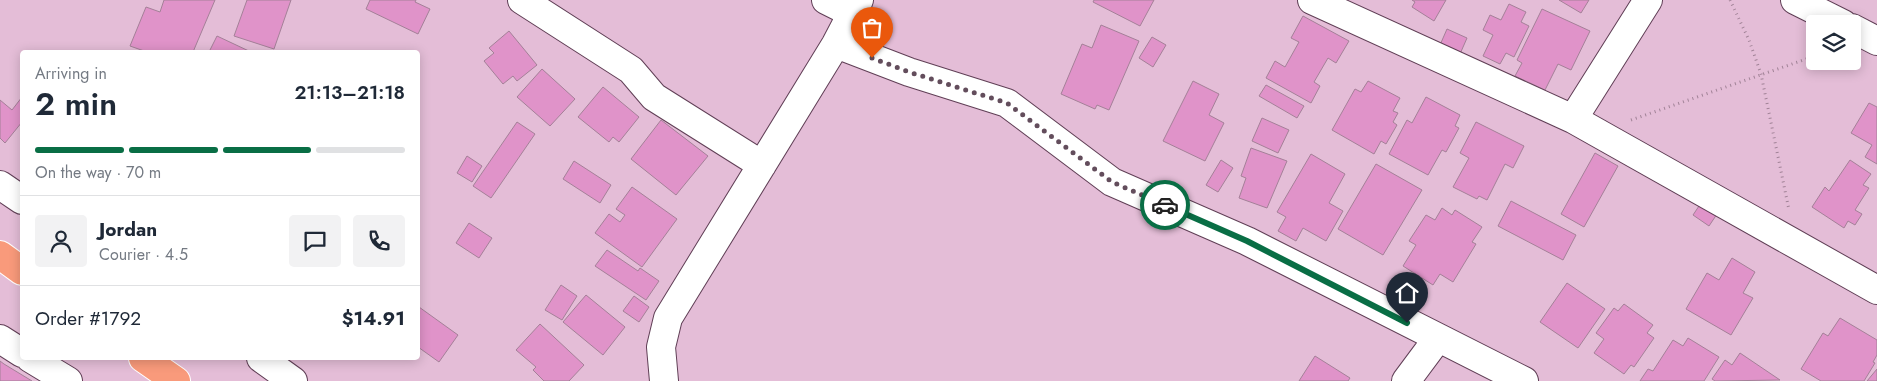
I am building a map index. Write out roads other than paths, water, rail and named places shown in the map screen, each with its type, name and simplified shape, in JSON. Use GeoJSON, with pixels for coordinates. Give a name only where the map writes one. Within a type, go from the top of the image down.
{"type":"FeatureCollection","features":[{"type":"Feature","properties":{"kind":"highway"},"geometry":{"type":"LineString","coordinates":[[0,254],[20,269]]}},
{"type":"Feature","properties":{"kind":"highway"},"geometry":{"type":"LineString","coordinates":[[146,360],[176,381]]}},
{"type":"Feature","properties":{"kind":"street"},"geometry":{"type":"LineString","coordinates":[[522,0],[631,70],[654,96],[762,165]]}},
{"type":"Feature","properties":{"kind":"street"},"geometry":{"type":"LineString","coordinates":[[664,381],[661,347],[668,318],[836,44],[856,6],[826,0]]}},
{"type":"Feature","properties":{"kind":"street"},"geometry":{"type":"LineString","coordinates":[[1312,0],[1582,124],[1877,290]]}},
{"type":"Feature","properties":{"kind":"street"},"geometry":{"type":"LineString","coordinates":[[1582,124],[1648,0]]}},
{"type":"Feature","properties":{"kind":"street"},"geometry":{"type":"LineString","coordinates":[[1795,0],[1825,15]]}},
{"type":"Feature","properties":{"kind":"street"},"geometry":{"type":"LineString","coordinates":[[1861,33],[1877,41]]}},
{"type":"Feature","properties":{"kind":"street"},"geometry":{"type":"LineString","coordinates":[[836,44],[909,72],[1007,103],[1112,182],[1247,241],[1524,381]]}},
{"type":"Feature","properties":{"kind":"street"},"geometry":{"type":"LineString","coordinates":[[0,185],[20,199]]}},
{"type":"Feature","properties":{"kind":"street"},"geometry":{"type":"LineString","coordinates":[[1406,381],[1438,338]]}},
{"type":"Feature","properties":{"kind":"street"},"geometry":{"type":"LineString","coordinates":[[0,339],[20,352]]}},
{"type":"Feature","properties":{"kind":"street"},"geometry":{"type":"LineString","coordinates":[[33,360],[68,381]]}},
{"type":"Feature","properties":{"kind":"street"},"geometry":{"type":"LineString","coordinates":[[264,360],[293,381]]}}]}
